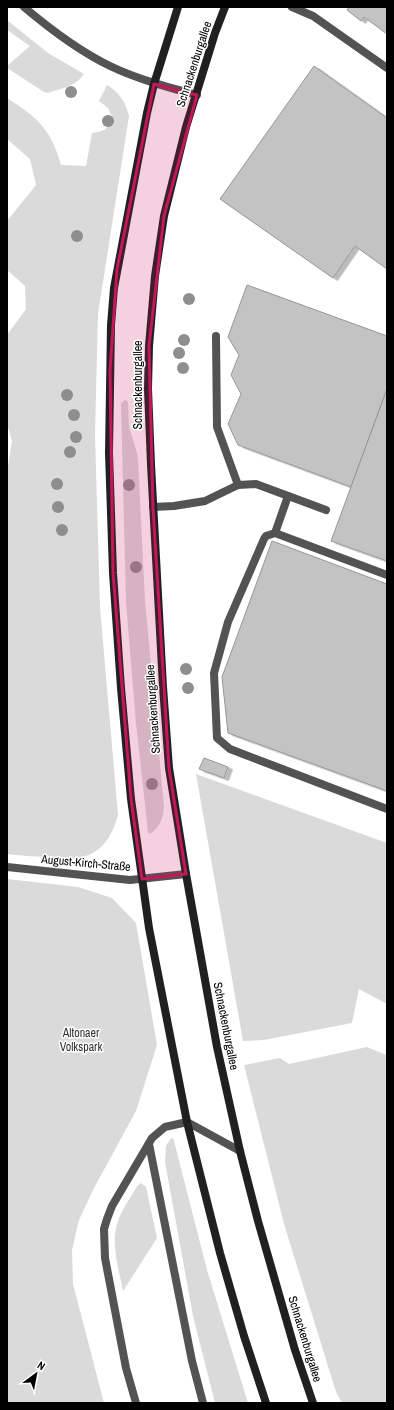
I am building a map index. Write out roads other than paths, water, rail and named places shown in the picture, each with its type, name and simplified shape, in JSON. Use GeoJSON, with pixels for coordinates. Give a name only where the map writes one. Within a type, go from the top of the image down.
{"type":"FeatureCollection","features":[{"type":"Feature","properties":{"kind":"main road"},"geometry":{"type":"LineString","coordinates":[[178,7],[154,84],[147,113],[116,269],[111,325],[109,453],[113,573],[130,799],[149,928],[187,1122],[220,1253],[244,1336],[266,1403]]}},
{"type":"Feature","properties":{"kind":"main road","name":"Schnackenburgallee"},"geometry":{"type":"LineString","coordinates":[[225,7],[186,127],[164,216],[155,276],[149,346],[148,389],[163,688],[169,768],[186,874],[217,1047],[240,1151],[258,1221],[295,1350],[313,1403]]}},
{"type":"Feature","properties":{"kind":"street"},"geometry":{"type":"LineString","coordinates":[[24,7],[58,34],[109,65],[154,84],[197,95]]}},
{"type":"Feature","properties":{"kind":"street"},"geometry":{"type":"LineString","coordinates":[[292,7],[314,16],[387,68]]}},
{"type":"Feature","properties":{"kind":"street"},"geometry":{"type":"LineString","coordinates":[[216,336],[217,427],[238,485]]}},
{"type":"Feature","properties":{"kind":"street"},"geometry":{"type":"LineString","coordinates":[[153,507],[174,506],[204,501],[238,485],[256,484],[326,510]]}},
{"type":"Feature","properties":{"kind":"street"},"geometry":{"type":"LineString","coordinates":[[275,533],[288,496]]}},
{"type":"Feature","properties":{"kind":"street"},"geometry":{"type":"LineString","coordinates":[[387,575],[275,533],[266,536],[228,622],[214,673],[218,738],[230,749],[387,809]]}},
{"type":"Feature","properties":{"kind":"street","name":"August-Kirch-Straße"},"geometry":{"type":"LineString","coordinates":[[7,867],[130,880],[186,874]]}},
{"type":"Feature","properties":{"kind":"street"},"geometry":{"type":"LineString","coordinates":[[136,1403],[126,1368],[105,1258],[104,1229],[112,1206],[149,1144],[158,1131],[165,1127],[187,1122],[240,1151]]}},
{"type":"Feature","properties":{"kind":"street"},"geometry":{"type":"LineString","coordinates":[[149,1144],[192,1361],[203,1403]]}},
{"type":"Feature","properties":{"kind":"park label","name":"Altonaer Volkspark"},"geometry":{"type":"Point","coordinates":[81,1040]}}]}
